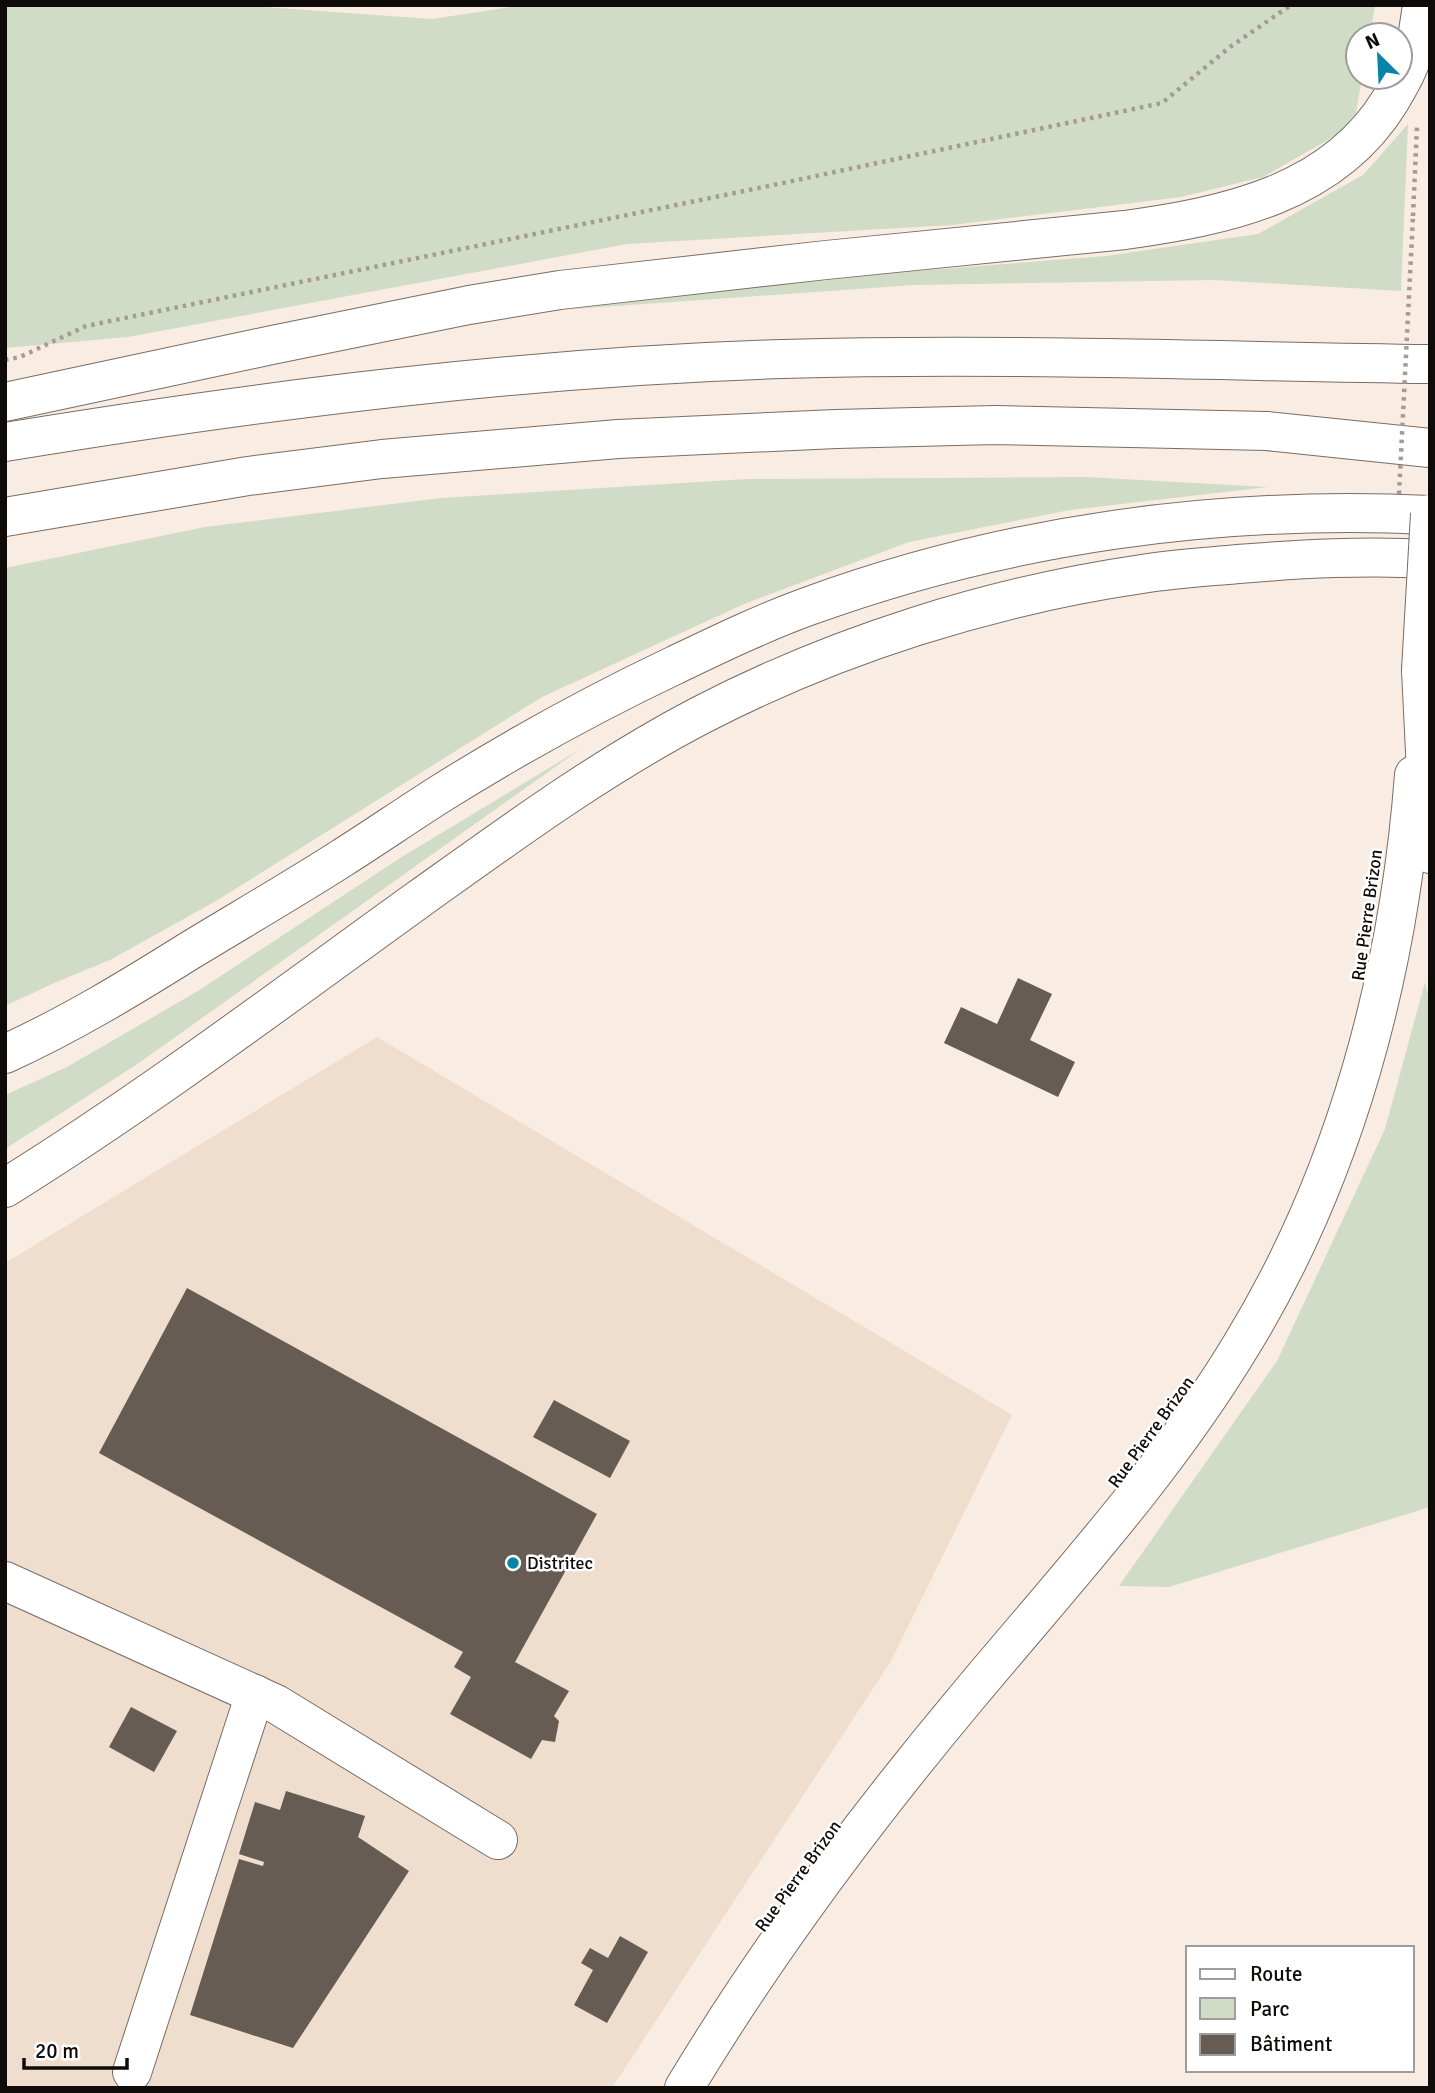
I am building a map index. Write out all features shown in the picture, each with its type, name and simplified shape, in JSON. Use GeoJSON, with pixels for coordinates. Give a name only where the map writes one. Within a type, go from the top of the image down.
{"type":"FeatureCollection","features":[{"type":"Feature","properties":{"kind":"main road"},"geometry":{"type":"LineString","coordinates":[[5,402],[285,342],[469,305],[560,290],[799,262],[1125,230],[1228,212],[1307,180],[1363,138],[1375,125],[1402,82],[1415,49],[1422,5]]}},
{"type":"Feature","properties":{"kind":"main road"},"geometry":{"type":"LineString","coordinates":[[5,442],[395,387],[609,368],[783,359],[969,357],[1430,364]]}},
{"type":"Feature","properties":{"kind":"main road"},"geometry":{"type":"LineString","coordinates":[[1136,359],[1430,378]]}},
{"type":"Feature","properties":{"kind":"main road"},"geometry":{"type":"LineString","coordinates":[[5,517],[248,476],[382,459],[618,439],[995,425],[1267,431],[1430,448]]}},
{"type":"Feature","properties":{"kind":"main road"},"geometry":{"type":"LineString","coordinates":[[1267,431],[1329,427],[1430,433]]}},
{"type":"Feature","properties":{"kind":"main road"},"geometry":{"type":"LineString","coordinates":[[5,1054],[114,997],[537,736],[712,647],[806,607],[874,584],[997,551],[1059,538],[1146,525],[1287,513],[1419,510],[1422,670],[1430,854]]}},
{"type":"Feature","properties":{"kind":"main road"},"geometry":{"type":"LineString","coordinates":[[5,1188],[71,1148],[186,1068],[556,803],[619,762],[700,715],[782,677],[876,640],[978,608],[1143,573],[1293,559],[1430,559]]}},
{"type":"Feature","properties":{"kind":"main road","name":"Rue Pierre Brizon"},"geometry":{"type":"LineString","coordinates":[[684,2088],[756,1977],[857,1835],[922,1751],[1112,1524],[1200,1409],[1242,1344],[1279,1279],[1306,1223],[1330,1161],[1353,1095],[1375,1017],[1404,866],[1422,670]]}},
{"type":"Feature","properties":{"kind":"main road"},"geometry":{"type":"LineString","coordinates":[[5,1581],[288,1711],[498,1840]]}},
{"type":"Feature","properties":{"kind":"main road"},"geometry":{"type":"LineString","coordinates":[[132,2072],[255,1694]]}},
{"type":"Feature","properties":{"kind":"path"},"geometry":{"type":"LineString","coordinates":[[5,360],[20,357],[86,326],[1163,103],[1230,47],[1291,5]]}},
{"type":"Feature","properties":{"kind":"path"},"geometry":{"type":"LineString","coordinates":[[1413,216],[1419,510]]}},
{"type":"Feature","properties":{"kind":"shaded area"},"geometry":{"type":"Polygon","coordinates":[[[377,1037],[1012,1415],[891,1661],[612,2088],[5,2088],[5,1263],[377,1037]]]}},
{"type":"Feature","properties":{"kind":"green space"},"geometry":{"type":"Polygon","coordinates":[[[5,5],[236,5],[432,19],[524,5],[1375,5],[1372,21],[1344,21],[1344,91],[1360,91],[1354,125],[1263,177],[1181,197],[952,225],[627,244],[128,337],[5,348],[5,5]]]}},
{"type":"Feature","properties":{"kind":"green space"},"geometry":{"type":"Polygon","coordinates":[[[1408,124],[1401,291],[1214,280],[914,285],[531,312],[764,283],[1106,256],[1258,234],[1363,175],[1408,124]]]}},
{"type":"Feature","properties":{"kind":"green space"},"geometry":{"type":"Polygon","coordinates":[[[1086,477],[1268,487],[1070,510],[909,542],[744,604],[542,697],[216,901],[110,960],[5,1006],[5,568],[205,527],[441,498],[747,479],[1086,477]]]}},
{"type":"Feature","properties":{"kind":"green space"},"geometry":{"type":"Polygon","coordinates":[[[579,750],[136,1065],[5,1149],[5,1095],[67,1067],[198,991],[400,858],[579,750]]]}},
{"type":"Feature","properties":{"kind":"green space"},"geometry":{"type":"Polygon","coordinates":[[[1425,982],[1430,1002],[1430,1507],[1169,1587],[1119,1586],[1277,1361],[1385,1129],[1425,982]]]}},
{"type":"Feature","properties":{"kind":"building"},"geometry":{"type":"Polygon","coordinates":[[[1018,978],[1052,994],[1030,1040],[1075,1062],[1058,1097],[944,1043],[961,1007],[997,1024],[1018,978]]]}},
{"type":"Feature","properties":{"kind":"building"},"geometry":{"type":"Polygon","coordinates":[[[187,1288],[597,1514],[515,1662],[569,1691],[554,1716],[559,1721],[555,1742],[542,1740],[531,1759],[450,1714],[471,1677],[454,1667],[463,1652],[99,1453],[187,1288]]]}},
{"type":"Feature","properties":{"kind":"building"},"geometry":{"type":"Polygon","coordinates":[[[554,1400],[630,1441],[610,1478],[533,1437],[554,1400]]]}},
{"type":"Feature","properties":{"kind":"building"},"geometry":{"type":"Polygon","coordinates":[[[131,1707],[177,1731],[154,1772],[109,1747],[131,1707]]]}},
{"type":"Feature","properties":{"kind":"building"},"geometry":{"type":"Polygon","coordinates":[[[286,1791],[365,1816],[358,1837],[409,1871],[293,2048],[190,2015],[239,1859],[263,1866],[264,1862],[239,1854],[255,1802],[280,1810],[286,1791]]]}},
{"type":"Feature","properties":{"kind":"building"},"geometry":{"type":"Polygon","coordinates":[[[620,1936],[648,1952],[607,2023],[574,2005],[593,1970],[581,1963],[590,1948],[608,1958],[620,1936]]]}},
{"type":"Feature","properties":{"kind":"place","name":"Distritec"},"geometry":{"type":"Point","coordinates":[513,1563]}}]}
